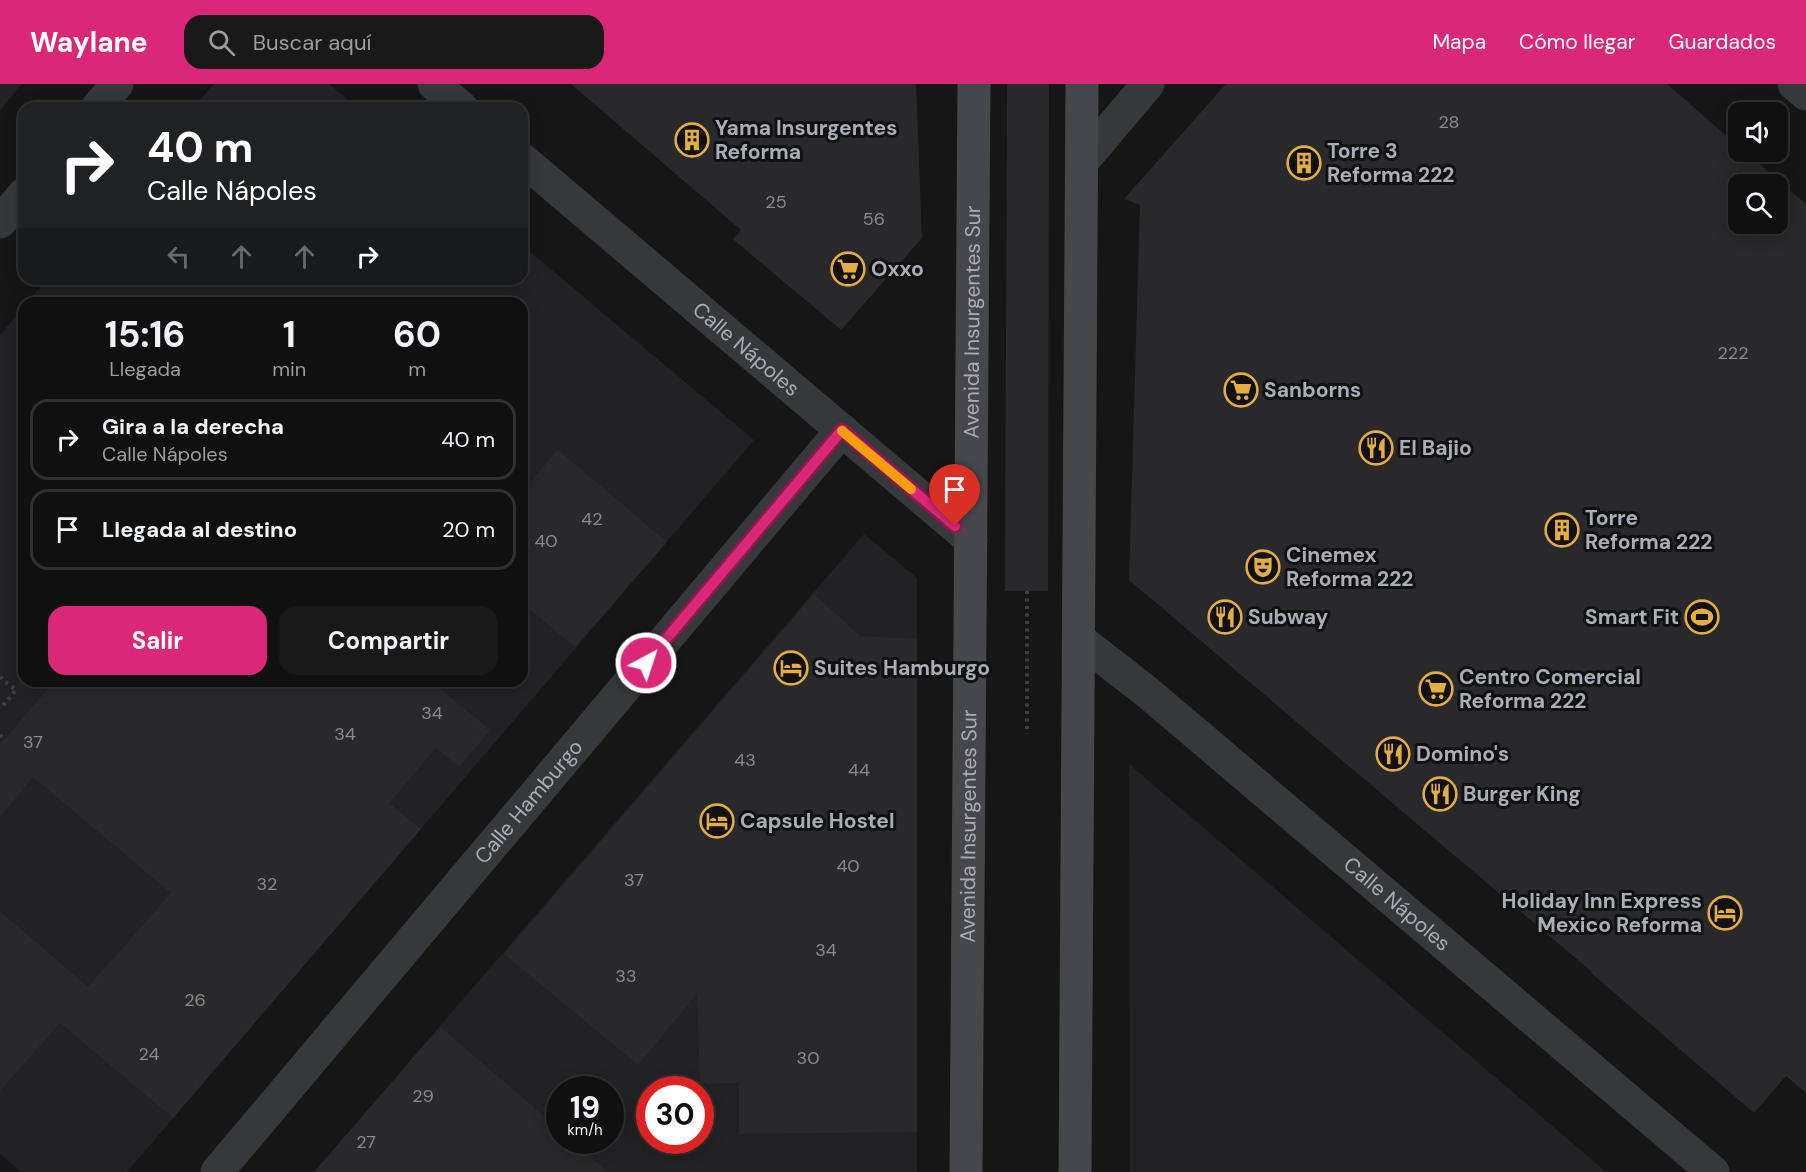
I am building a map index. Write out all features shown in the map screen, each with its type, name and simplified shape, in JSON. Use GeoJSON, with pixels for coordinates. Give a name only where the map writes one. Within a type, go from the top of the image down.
{"type":"FeatureCollection","features":[{"type":"Feature","properties":{"kind":"main road","name":"Avenida Insurgentes Sur"},"geometry":{"type":"LineString","coordinates":[[966,1172],[974,84]]}},
{"type":"Feature","properties":{"kind":"main road"},"geometry":{"type":"LineString","coordinates":[[1076,1172],[1082,84]]}},
{"type":"Feature","properties":{"kind":"street"},"geometry":{"type":"LineString","coordinates":[[102,102],[117,84]]}},
{"type":"Feature","properties":{"kind":"street"},"geometry":{"type":"LineString","coordinates":[[434,84],[455,102]]}},
{"type":"Feature","properties":{"kind":"street"},"geometry":{"type":"LineString","coordinates":[[1082,162],[1148,84]]}},
{"type":"Feature","properties":{"kind":"street"},"geometry":{"type":"LineString","coordinates":[[1794,84],[1806,94]]}},
{"type":"Feature","properties":{"kind":"street","name":"Calle Nápoles"},"geometry":{"type":"LineString","coordinates":[[528,164],[971,540]]}},
{"type":"Feature","properties":{"kind":"street"},"geometry":{"type":"LineString","coordinates":[[0,222],[18,201]]}},
{"type":"Feature","properties":{"kind":"street","name":"Calle Hamburgo"},"geometry":{"type":"LineString","coordinates":[[217,1172],[842,430]]}},
{"type":"Feature","properties":{"kind":"street","name":"Calle Nápoles"},"geometry":{"type":"LineString","coordinates":[[1079,639],[1156,700],[1713,1172]]}},
{"type":"Feature","properties":{"kind":"path"},"geometry":{"type":"LineString","coordinates":[[1027,591],[1027,734]]}},
{"type":"Feature","properties":{"kind":"path"},"geometry":{"type":"LineString","coordinates":[[0,677],[16,690],[0,709]]}},
{"type":"Feature","properties":{"kind":"shaded area"},"geometry":{"type":"Polygon","coordinates":[[[0,84],[22,84],[0,110],[0,84]]]}},
{"type":"Feature","properties":{"kind":"shaded area"},"geometry":{"type":"Polygon","coordinates":[[[214,84],[329,84],[351,102],[198,102],[214,84]]]}},
{"type":"Feature","properties":{"kind":"shaded area"},"geometry":{"type":"Polygon","coordinates":[[[528,250],[754,440],[127,1172],[21,1172],[0,1154],[0,335],[18,314],[18,687],[528,687],[528,297],[32,297],[42,285],[528,285],[528,250]]]}},
{"type":"Feature","properties":{"kind":"shaded area"},"geometry":{"type":"Polygon","coordinates":[[[864,534],[917,578],[917,1172],[314,1172],[864,534]]]}},
{"type":"Feature","properties":{"kind":"shaded area"},"geometry":{"type":"Polygon","coordinates":[[[1129,764],[1606,1172],[1130,1172],[1129,764]]]}},
{"type":"Feature","properties":{"kind":"building"},"geometry":{"type":"Polygon","coordinates":[[[571,84],[916,84],[922,238],[841,330],[733,239],[741,230],[571,84]]]}},
{"type":"Feature","properties":{"kind":"building"},"geometry":{"type":"Polygon","coordinates":[[[1007,84],[1049,84],[1048,591],[1005,591],[1007,84]]]}},
{"type":"Feature","properties":{"kind":"building"},"geometry":{"type":"Polygon","coordinates":[[[1226,84],[1667,84],[1728,137],[1728,162],[1757,162],[1771,174],[1728,174],[1728,234],[1788,234],[1788,189],[1806,204],[1806,1093],[1786,1076],[1754,1113],[1592,972],[1129,580],[1140,205],[1124,199],[1226,84]]]}},
{"type":"Feature","properties":{"kind":"building"},"geometry":{"type":"Polygon","coordinates":[[[558,450],[667,542],[575,647],[528,608],[528,485],[558,450]]]}},
{"type":"Feature","properties":{"kind":"building"},"geometry":{"type":"Polygon","coordinates":[[[814,594],[860,636],[917,639],[917,1132],[739,1134],[739,1083],[714,1084],[714,1076],[700,1076],[697,994],[638,1065],[504,954],[814,594]]]}},
{"type":"Feature","properties":{"kind":"building"},"geometry":{"type":"Polygon","coordinates":[[[50,687],[438,687],[490,730],[459,767],[436,748],[389,803],[421,829],[173,1118],[60,1023],[0,1091],[0,911],[88,987],[171,893],[33,777],[0,817],[0,744],[50,687]]]}},
{"type":"Feature","properties":{"kind":"building"},"geometry":{"type":"Polygon","coordinates":[[[440,1027],[546,1118],[546,1154],[587,1154],[608,1172],[314,1172],[440,1027]]]}},
{"type":"Feature","properties":{"kind":"slow traffic"},"geometry":{"type":"LineString","coordinates":[[842,431],[911,489]]}},
{"type":"Feature","properties":{"kind":"place","name":"Yama Insurgentes Reforma"},"geometry":{"type":"Point","coordinates":[692,140]}},
{"type":"Feature","properties":{"kind":"place","name":"Torre 3 Reforma 222"},"geometry":{"type":"Point","coordinates":[1304,163]}},
{"type":"Feature","properties":{"kind":"place","name":"Oxxo"},"geometry":{"type":"Point","coordinates":[848,269]}},
{"type":"Feature","properties":{"kind":"place","name":"Sanborns"},"geometry":{"type":"Point","coordinates":[1241,390]}},
{"type":"Feature","properties":{"kind":"place","name":"El Bajio"},"geometry":{"type":"Point","coordinates":[1376,448]}},
{"type":"Feature","properties":{"kind":"place","name":"Torre Reforma 222"},"geometry":{"type":"Point","coordinates":[1562,530]}},
{"type":"Feature","properties":{"kind":"place","name":"Cinemex Reforma 222"},"geometry":{"type":"Point","coordinates":[1263,567]}},
{"type":"Feature","properties":{"kind":"place","name":"Subway"},"geometry":{"type":"Point","coordinates":[1225,617]}},
{"type":"Feature","properties":{"kind":"place","name":"Smart Fit"},"geometry":{"type":"Point","coordinates":[1702,617]}},
{"type":"Feature","properties":{"kind":"place","name":"Suites Hamburgo"},"geometry":{"type":"Point","coordinates":[791,668]}},
{"type":"Feature","properties":{"kind":"place","name":"Centro Comercial Reforma 222"},"geometry":{"type":"Point","coordinates":[1436,689]}},
{"type":"Feature","properties":{"kind":"place","name":"Domino's"},"geometry":{"type":"Point","coordinates":[1393,754]}},
{"type":"Feature","properties":{"kind":"place","name":"Burger King"},"geometry":{"type":"Point","coordinates":[1440,794]}},
{"type":"Feature","properties":{"kind":"place","name":"Capsule Hostel"},"geometry":{"type":"Point","coordinates":[717,821]}},
{"type":"Feature","properties":{"kind":"place","name":"Holiday Inn Express Mexico Reforma"},"geometry":{"type":"Point","coordinates":[1725,913]}},
{"type":"Feature","properties":{"kind":"route"},"geometry":{"type":"LineString","coordinates":[[646,663],[842,430],[955,526]]}}]}
